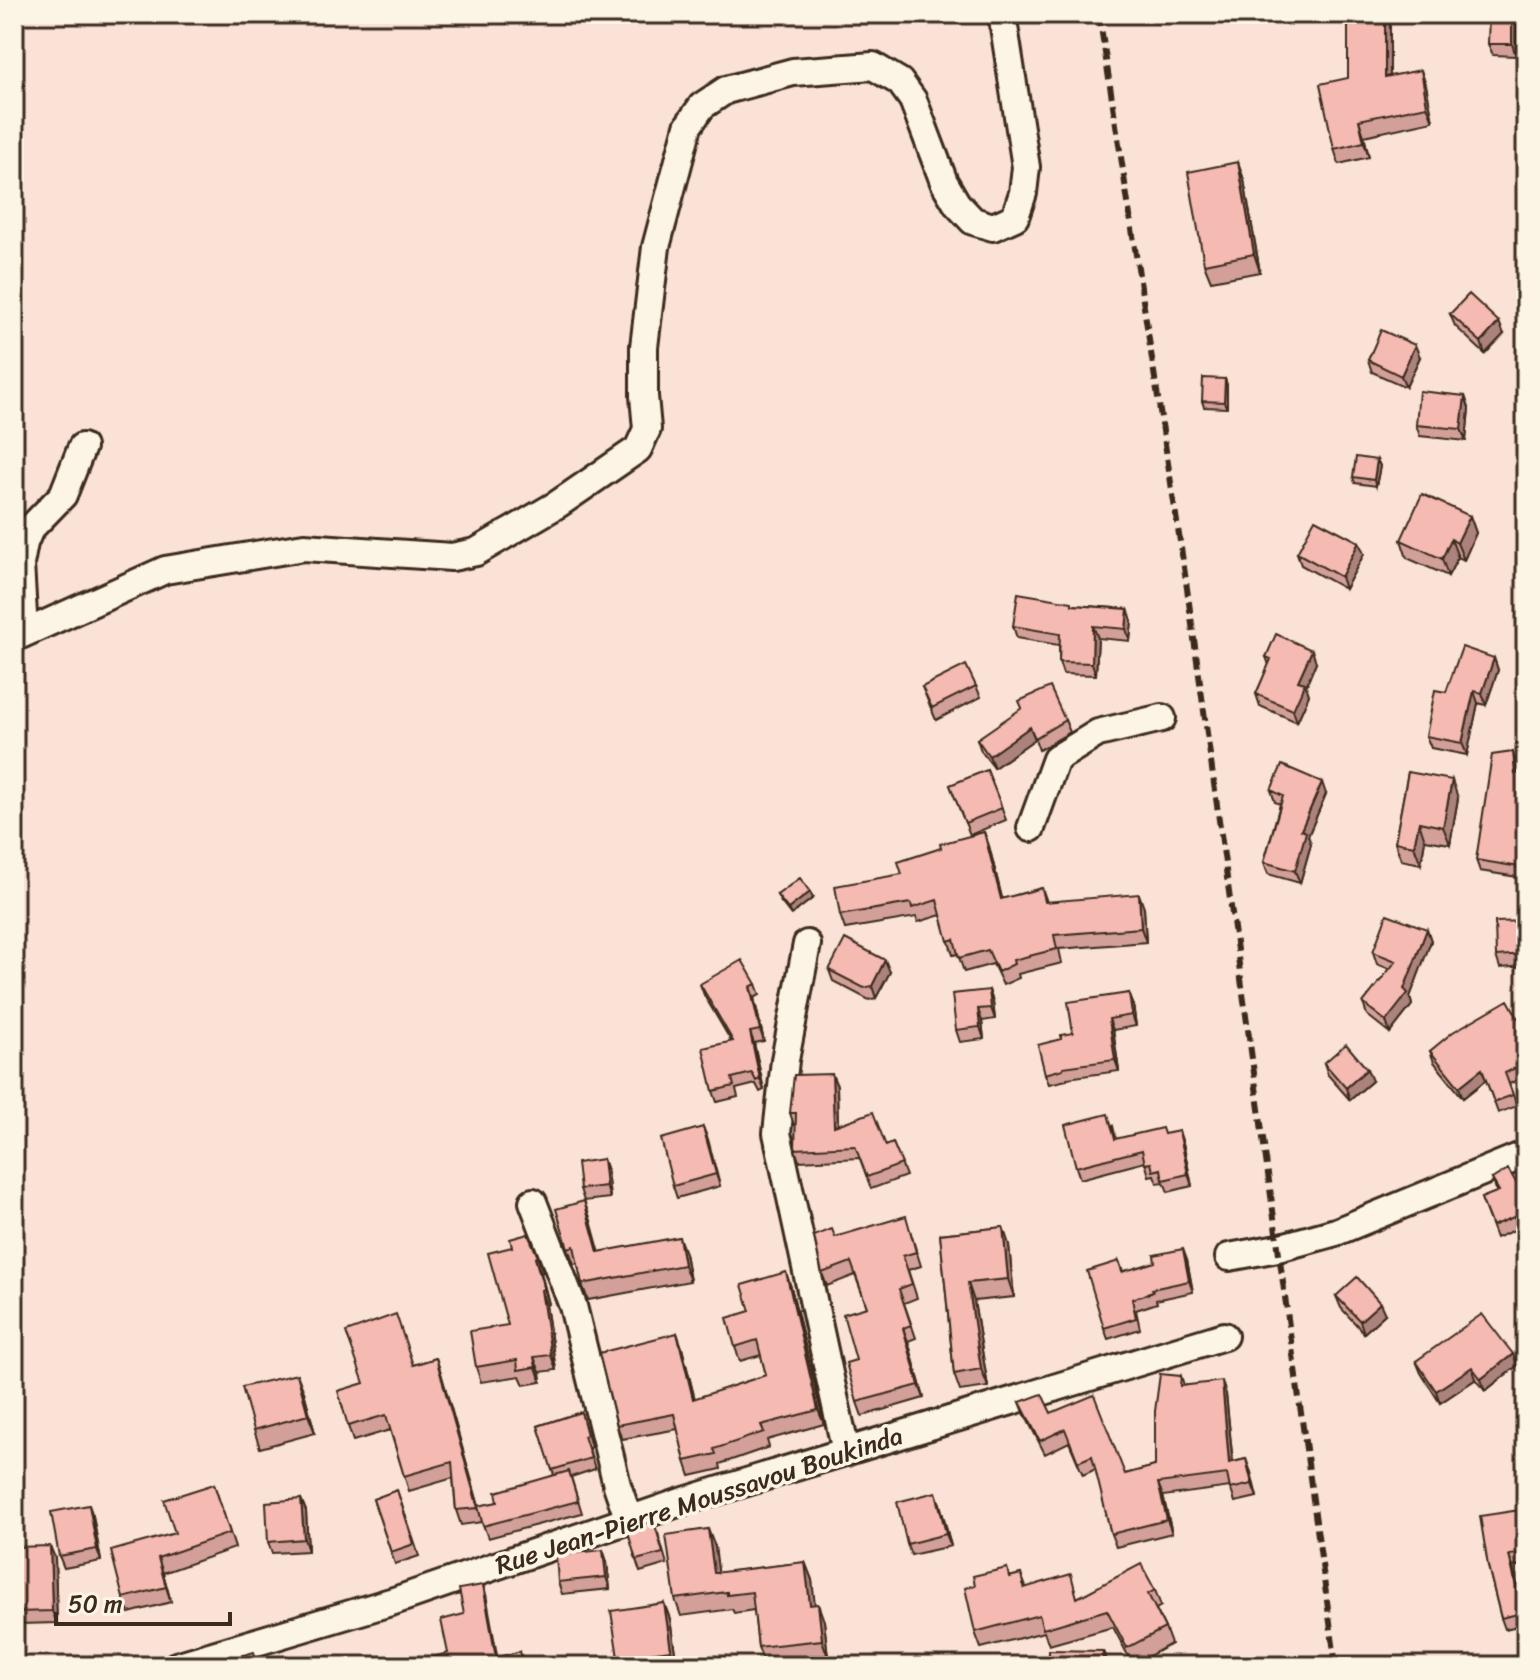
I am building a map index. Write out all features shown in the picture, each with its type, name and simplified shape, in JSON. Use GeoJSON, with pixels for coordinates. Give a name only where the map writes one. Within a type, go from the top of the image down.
{"type":"FeatureCollection","features":[{"type":"Feature","properties":{"kind":"street"},"geometry":{"type":"LineString","coordinates":[[82,447],[63,495],[30,529],[24,543],[20,564],[19,635],[165,570],[304,547],[452,557],[476,552],[558,504],[638,449],[647,429],[644,347],[656,247],[688,126],[702,106],[726,90],[793,72],[873,66],[900,82],[913,100],[944,182],[957,204],[973,221],[993,227],[1015,217],[1023,193],[1026,167],[1002,14]]}},
{"type":"Feature","properties":{"kind":"street"},"geometry":{"type":"LineString","coordinates":[[1031,828],[1056,759],[1098,733],[1162,718]]}},
{"type":"Feature","properties":{"kind":"street"},"geometry":{"type":"LineString","coordinates":[[807,944],[785,1060],[777,1133],[846,1452]]}},
{"type":"Feature","properties":{"kind":"street"},"geometry":{"type":"LineString","coordinates":[[1229,1257],[1336,1232],[1526,1154]]}},
{"type":"Feature","properties":{"kind":"street"},"geometry":{"type":"LineString","coordinates":[[533,1202],[573,1306],[617,1485],[629,1520]]}},
{"type":"Feature","properties":{"kind":"street","name":"Rue Jean-Pierre Moussavou Boukinda"},"geometry":{"type":"LineString","coordinates":[[176,1666],[394,1601],[629,1520],[1224,1336]]}},
{"type":"Feature","properties":{"kind":"building"},"geometry":{"type":"Polygon","coordinates":[[[1348,14],[1385,14],[1385,77],[1421,70],[1427,106],[1359,120],[1364,142],[1334,149],[1320,84],[1348,78],[1348,14]]]}},
{"type":"Feature","properties":{"kind":"building"},"geometry":{"type":"Polygon","coordinates":[[[1489,14],[1512,14],[1512,44],[1488,44],[1489,14]]]}},
{"type":"Feature","properties":{"kind":"building"},"geometry":{"type":"Polygon","coordinates":[[[1238,162],[1254,254],[1204,264],[1188,172],[1238,162]]]}},
{"type":"Feature","properties":{"kind":"building"},"geometry":{"type":"Polygon","coordinates":[[[1469,294],[1499,322],[1481,342],[1450,314],[1469,294]]]}},
{"type":"Feature","properties":{"kind":"building"},"geometry":{"type":"Polygon","coordinates":[[[1381,330],[1415,345],[1401,376],[1368,360],[1381,330]]]}},
{"type":"Feature","properties":{"kind":"building"},"geometry":{"type":"Polygon","coordinates":[[[1203,378],[1225,379],[1224,402],[1202,401],[1203,378]]]}},
{"type":"Feature","properties":{"kind":"building"},"geometry":{"type":"Polygon","coordinates":[[[1419,391],[1465,396],[1461,429],[1416,425],[1419,391]]]}},
{"type":"Feature","properties":{"kind":"building"},"geometry":{"type":"Polygon","coordinates":[[[1356,457],[1377,460],[1374,480],[1353,477],[1356,457]]]}},
{"type":"Feature","properties":{"kind":"building"},"geometry":{"type":"Polygon","coordinates":[[[1422,494],[1470,516],[1457,543],[1451,539],[1442,559],[1401,540],[1422,494]]]}},
{"type":"Feature","properties":{"kind":"building"},"geometry":{"type":"Polygon","coordinates":[[[1315,519],[1359,542],[1341,577],[1297,553],[1315,519]]]}},
{"type":"Feature","properties":{"kind":"building"},"geometry":{"type":"Polygon","coordinates":[[[1018,593],[1072,602],[1072,605],[1128,609],[1126,629],[1093,626],[1092,663],[1059,662],[1060,634],[1013,626],[1018,593]]]}},
{"type":"Feature","properties":{"kind":"building"},"geometry":{"type":"Polygon","coordinates":[[[1276,634],[1312,650],[1298,681],[1305,683],[1293,710],[1256,694],[1271,659],[1266,657],[1276,634]]]}},
{"type":"Feature","properties":{"kind":"building"},"geometry":{"type":"Polygon","coordinates":[[[1462,647],[1494,658],[1482,693],[1474,691],[1462,743],[1426,736],[1435,690],[1446,692],[1462,647]]]}},
{"type":"Feature","properties":{"kind":"building"},"geometry":{"type":"Polygon","coordinates":[[[966,665],[976,686],[932,708],[922,687],[966,665]]]}},
{"type":"Feature","properties":{"kind":"building"},"geometry":{"type":"Polygon","coordinates":[[[1050,687],[1065,720],[1035,738],[1030,727],[989,756],[977,739],[1022,708],[1019,701],[1050,687]]]}},
{"type":"Feature","properties":{"kind":"building"},"geometry":{"type":"Polygon","coordinates":[[[1513,752],[1515,774],[1526,771],[1526,829],[1520,867],[1476,860],[1492,755],[1513,752]]]}},
{"type":"Feature","properties":{"kind":"building"},"geometry":{"type":"Polygon","coordinates":[[[1282,765],[1322,782],[1301,830],[1306,832],[1295,871],[1264,862],[1283,796],[1271,790],[1282,765]]]}},
{"type":"Feature","properties":{"kind":"building"},"geometry":{"type":"Polygon","coordinates":[[[987,770],[1002,808],[965,823],[950,785],[987,770]]]}},
{"type":"Feature","properties":{"kind":"building"},"geometry":{"type":"Polygon","coordinates":[[[1408,772],[1452,780],[1443,827],[1419,822],[1414,846],[1395,842],[1408,772]]]}},
{"type":"Feature","properties":{"kind":"building"},"geometry":{"type":"Polygon","coordinates":[[[984,832],[1001,899],[1042,888],[1045,902],[1139,894],[1141,928],[1054,935],[1057,949],[1013,960],[1014,964],[998,972],[988,950],[959,958],[954,939],[948,941],[937,900],[912,908],[911,903],[840,915],[835,886],[902,874],[898,862],[941,848],[940,844],[984,832]]]}},
{"type":"Feature","properties":{"kind":"building"},"geometry":{"type":"Polygon","coordinates":[[[800,878],[810,892],[788,909],[777,895],[800,878]]]}},
{"type":"Feature","properties":{"kind":"building"},"geometry":{"type":"Polygon","coordinates":[[[1387,914],[1427,929],[1404,989],[1408,993],[1386,1021],[1363,1003],[1396,961],[1373,952],[1387,914]]]}},
{"type":"Feature","properties":{"kind":"building"},"geometry":{"type":"Polygon","coordinates":[[[1526,921],[1526,954],[1496,956],[1495,922],[1526,921]]]}},
{"type":"Feature","properties":{"kind":"building"},"geometry":{"type":"Polygon","coordinates":[[[845,939],[885,960],[872,986],[864,988],[829,970],[845,939]]]}},
{"type":"Feature","properties":{"kind":"building"},"geometry":{"type":"Polygon","coordinates":[[[742,960],[756,984],[750,987],[760,1030],[750,1032],[760,1079],[756,1081],[752,1073],[732,1078],[734,1086],[713,1091],[703,1048],[733,1041],[700,984],[742,960]]]}},
{"type":"Feature","properties":{"kind":"building"},"geometry":{"type":"Polygon","coordinates":[[[989,990],[991,1008],[978,1009],[980,1027],[956,1030],[952,994],[989,990]]]}},
{"type":"Feature","properties":{"kind":"building"},"geometry":{"type":"Polygon","coordinates":[[[1129,993],[1132,1015],[1109,1019],[1115,1060],[1063,1067],[1045,1074],[1038,1045],[1073,1033],[1068,1002],[1129,993]]]}},
{"type":"Feature","properties":{"kind":"building"},"geometry":{"type":"Polygon","coordinates":[[[1508,1000],[1521,1023],[1526,1021],[1526,1063],[1505,1073],[1513,1095],[1494,1102],[1482,1069],[1459,1087],[1430,1051],[1453,1032],[1508,1000]]]}},
{"type":"Feature","properties":{"kind":"building"},"geometry":{"type":"Polygon","coordinates":[[[1346,1044],[1367,1069],[1346,1088],[1324,1063],[1346,1044]]]}},
{"type":"Feature","properties":{"kind":"building"},"geometry":{"type":"Polygon","coordinates":[[[832,1074],[834,1126],[873,1112],[886,1146],[893,1143],[902,1164],[867,1177],[855,1146],[795,1149],[796,1113],[790,1113],[794,1075],[832,1074]]]}},
{"type":"Feature","properties":{"kind":"building"},"geometry":{"type":"Polygon","coordinates":[[[1108,1114],[1115,1139],[1162,1128],[1164,1134],[1179,1131],[1188,1174],[1163,1180],[1161,1169],[1153,1171],[1151,1163],[1145,1164],[1142,1150],[1076,1167],[1065,1125],[1108,1114]]]}},
{"type":"Feature","properties":{"kind":"building"},"geometry":{"type":"Polygon","coordinates":[[[703,1127],[716,1174],[673,1186],[661,1139],[703,1127]]]}},
{"type":"Feature","properties":{"kind":"building"},"geometry":{"type":"Polygon","coordinates":[[[603,1159],[606,1186],[580,1189],[577,1163],[603,1159]]]}},
{"type":"Feature","properties":{"kind":"building"},"geometry":{"type":"Polygon","coordinates":[[[1508,1169],[1517,1184],[1526,1180],[1526,1212],[1492,1226],[1481,1198],[1499,1191],[1492,1179],[1508,1169]]]}},
{"type":"Feature","properties":{"kind":"building"},"geometry":{"type":"Polygon","coordinates":[[[584,1201],[598,1252],[679,1237],[684,1265],[582,1284],[574,1246],[568,1248],[556,1209],[584,1201]]]}},
{"type":"Feature","properties":{"kind":"building"},"geometry":{"type":"Polygon","coordinates":[[[906,1216],[916,1252],[903,1256],[912,1284],[899,1289],[911,1325],[903,1328],[919,1385],[857,1402],[846,1363],[856,1360],[843,1314],[867,1307],[851,1262],[822,1273],[814,1236],[832,1229],[835,1237],[906,1216]]]}},
{"type":"Feature","properties":{"kind":"building"},"geometry":{"type":"Polygon","coordinates":[[[1003,1227],[1008,1279],[968,1283],[981,1369],[954,1374],[940,1234],[1003,1227]]]}},
{"type":"Feature","properties":{"kind":"building"},"geometry":{"type":"Polygon","coordinates":[[[528,1234],[538,1257],[535,1258],[544,1289],[541,1290],[551,1355],[534,1357],[536,1367],[518,1370],[517,1360],[476,1367],[470,1331],[508,1325],[488,1253],[512,1247],[510,1239],[528,1234]]]}},
{"type":"Feature","properties":{"kind":"building"},"geometry":{"type":"Polygon","coordinates":[[[1183,1249],[1189,1281],[1152,1289],[1153,1292],[1132,1299],[1136,1318],[1104,1328],[1087,1271],[1119,1261],[1122,1272],[1155,1262],[1154,1255],[1183,1249]]]}},
{"type":"Feature","properties":{"kind":"building"},"geometry":{"type":"Polygon","coordinates":[[[786,1272],[818,1410],[761,1425],[764,1432],[714,1449],[716,1454],[685,1461],[674,1414],[617,1425],[599,1353],[677,1333],[693,1399],[766,1375],[757,1340],[735,1347],[727,1318],[750,1311],[742,1285],[786,1272]]]}},
{"type":"Feature","properties":{"kind":"building"},"geometry":{"type":"Polygon","coordinates":[[[1357,1277],[1380,1303],[1360,1321],[1336,1296],[1357,1277]]]}},
{"type":"Feature","properties":{"kind":"building"},"geometry":{"type":"Polygon","coordinates":[[[396,1314],[413,1365],[436,1358],[478,1508],[456,1510],[452,1462],[404,1476],[386,1415],[348,1426],[338,1391],[364,1383],[346,1332],[396,1314]]]}},
{"type":"Feature","properties":{"kind":"building"},"geometry":{"type":"Polygon","coordinates":[[[1482,1314],[1513,1354],[1481,1379],[1472,1367],[1436,1391],[1416,1361],[1482,1314]]]}},
{"type":"Feature","properties":{"kind":"building"},"geometry":{"type":"Polygon","coordinates":[[[297,1374],[308,1415],[254,1430],[242,1387],[297,1374]]]}},
{"type":"Feature","properties":{"kind":"building"},"geometry":{"type":"Polygon","coordinates":[[[1160,1374],[1181,1376],[1180,1386],[1222,1381],[1229,1463],[1246,1459],[1252,1484],[1230,1489],[1227,1474],[1158,1483],[1167,1520],[1111,1534],[1092,1456],[1078,1462],[1065,1429],[1040,1441],[1020,1402],[1042,1394],[1051,1413],[1094,1395],[1125,1474],[1155,1466],[1155,1411],[1160,1374]]]}},
{"type":"Feature","properties":{"kind":"building"},"geometry":{"type":"Polygon","coordinates":[[[581,1412],[591,1458],[552,1470],[538,1426],[581,1412]]]}},
{"type":"Feature","properties":{"kind":"building"},"geometry":{"type":"Polygon","coordinates":[[[569,1471],[578,1501],[483,1526],[478,1506],[498,1502],[496,1492],[569,1471]]]}},
{"type":"Feature","properties":{"kind":"building"},"geometry":{"type":"Polygon","coordinates":[[[214,1484],[230,1533],[158,1558],[166,1587],[123,1598],[111,1551],[175,1533],[164,1500],[214,1484]]]}},
{"type":"Feature","properties":{"kind":"building"},"geometry":{"type":"Polygon","coordinates":[[[397,1490],[414,1544],[391,1552],[373,1499],[397,1490]]]}},
{"type":"Feature","properties":{"kind":"building"},"geometry":{"type":"Polygon","coordinates":[[[936,1492],[946,1534],[907,1544],[897,1502],[936,1492]]]}},
{"type":"Feature","properties":{"kind":"building"},"geometry":{"type":"Polygon","coordinates":[[[301,1499],[304,1539],[268,1542],[266,1502],[301,1499]]]}},
{"type":"Feature","properties":{"kind":"building"},"geometry":{"type":"Polygon","coordinates":[[[89,1505],[97,1549],[59,1556],[51,1512],[89,1505]]]}},
{"type":"Feature","properties":{"kind":"building"},"geometry":{"type":"Polygon","coordinates":[[[1520,1510],[1526,1553],[1509,1555],[1522,1613],[1501,1618],[1480,1516],[1520,1510]]]}},
{"type":"Feature","properties":{"kind":"building"},"geometry":{"type":"Polygon","coordinates":[[[654,1521],[663,1553],[636,1560],[627,1529],[654,1521]]]}},
{"type":"Feature","properties":{"kind":"building"},"geometry":{"type":"Polygon","coordinates":[[[708,1529],[714,1573],[805,1562],[810,1605],[818,1604],[822,1640],[758,1647],[752,1592],[675,1599],[666,1535],[708,1529]]]}},
{"type":"Feature","properties":{"kind":"building"},"geometry":{"type":"Polygon","coordinates":[[[50,1546],[52,1611],[16,1612],[14,1547],[50,1546]]]}},
{"type":"Feature","properties":{"kind":"building"},"geometry":{"type":"Polygon","coordinates":[[[603,1550],[606,1577],[558,1582],[556,1555],[603,1550]]]}},
{"type":"Feature","properties":{"kind":"building"},"geometry":{"type":"Polygon","coordinates":[[[1141,1564],[1155,1590],[1148,1594],[1165,1628],[1127,1648],[1107,1610],[1043,1629],[1039,1615],[975,1632],[965,1588],[975,1585],[973,1576],[1007,1568],[1009,1577],[1021,1574],[1024,1588],[1071,1574],[1077,1598],[1141,1564]]]}},
{"type":"Feature","properties":{"kind":"building"},"geometry":{"type":"Polygon","coordinates":[[[483,1585],[496,1658],[480,1663],[481,1666],[428,1666],[426,1659],[448,1653],[441,1620],[464,1614],[459,1589],[483,1585]]]}},
{"type":"Feature","properties":{"kind":"building"},"geometry":{"type":"Polygon","coordinates":[[[664,1603],[671,1650],[648,1653],[650,1666],[631,1666],[629,1656],[618,1658],[611,1611],[664,1603]]]}},
{"type":"Feature","properties":{"kind":"building"},"geometry":{"type":"Polygon","coordinates":[[[1049,1650],[1103,1651],[1103,1666],[1049,1666],[1049,1650]]]}},
{"type":"Feature","properties":{"kind":"building"},"geometry":{"type":"Polygon","coordinates":[[[520,1651],[524,1666],[481,1666],[480,1663],[520,1651]]]}},
{"type":"Feature","properties":{"kind":"building"},"geometry":{"type":"Polygon","coordinates":[[[254,1652],[258,1666],[207,1666],[254,1652]]]}},
{"type":"Feature","properties":{"kind":"building"},"geometry":{"type":"Polygon","coordinates":[[[1496,1659],[1499,1666],[1478,1666],[1496,1659]]]}},
{"type":"Feature","properties":{"kind":"railway"},"geometry":{"type":"LineString","coordinates":[[1099,14],[1185,574],[1336,1666]]}}]}
